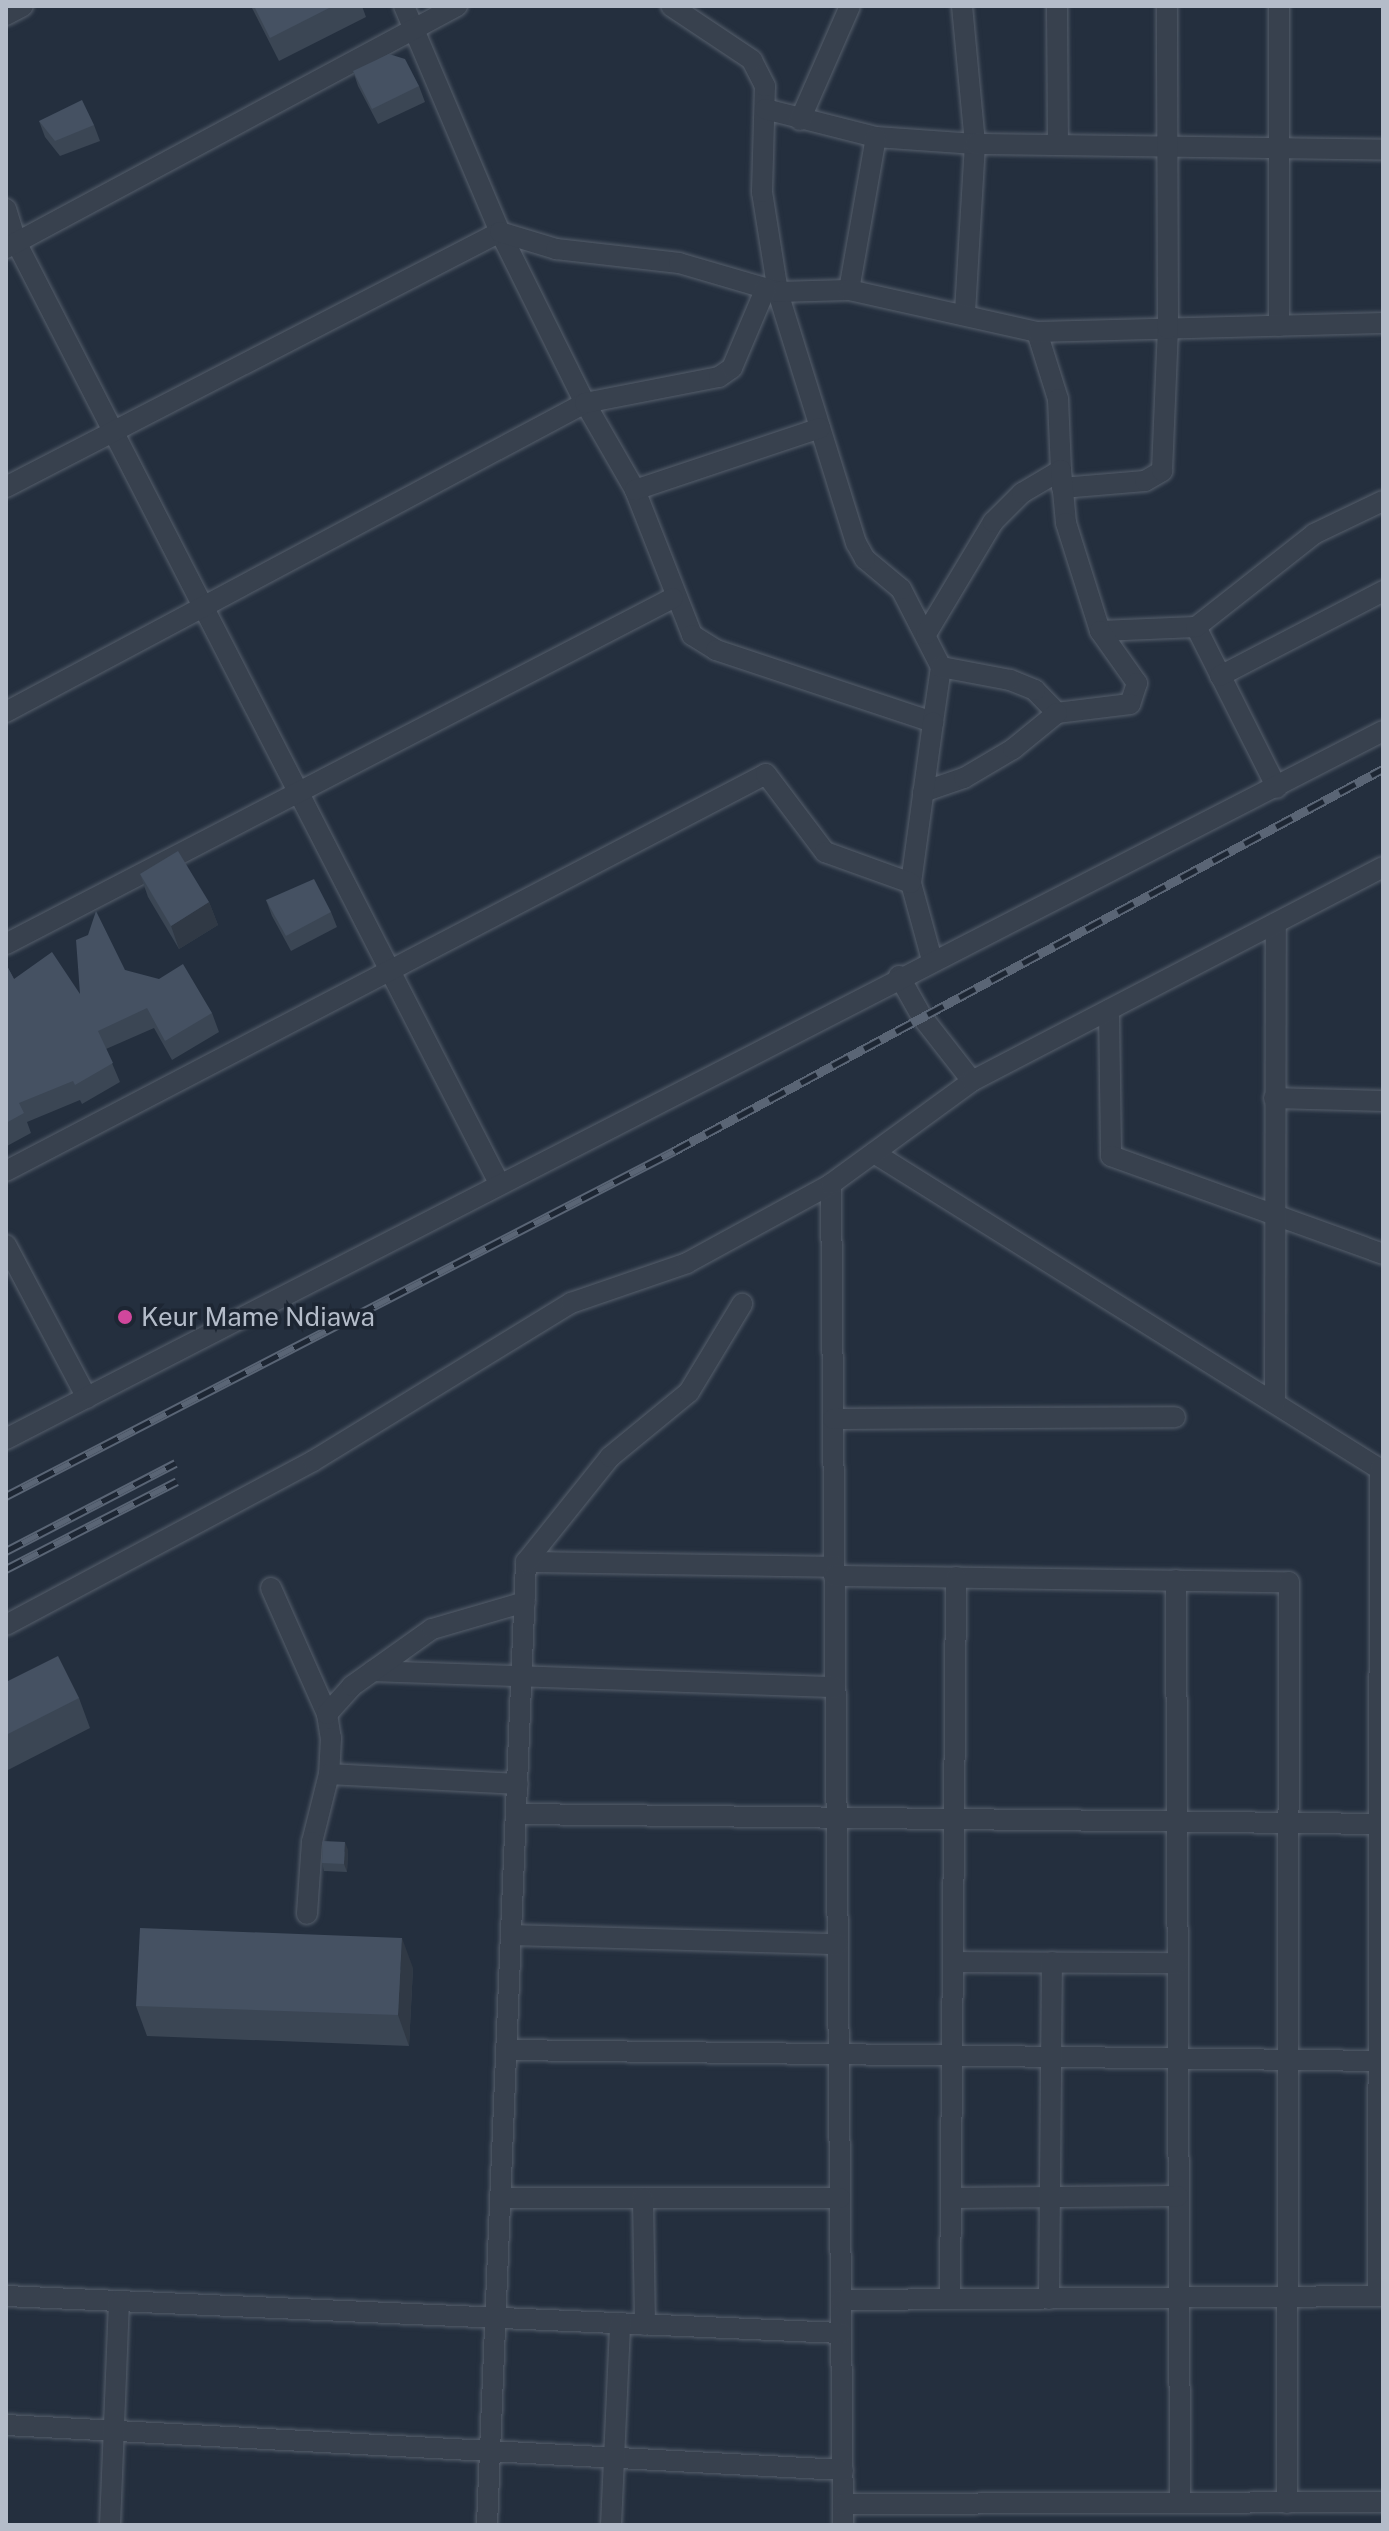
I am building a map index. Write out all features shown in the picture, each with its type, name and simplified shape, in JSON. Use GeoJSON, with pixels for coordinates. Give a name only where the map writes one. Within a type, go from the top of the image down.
{"type":"FeatureCollection","features":[{"type":"Feature","properties":{"kind":"street"},"geometry":{"type":"LineString","coordinates":[[6,15],[23,6]]}},
{"type":"Feature","properties":{"kind":"street"},"geometry":{"type":"LineString","coordinates":[[404,6],[416,28],[500,232],[585,403],[635,490],[673,598],[702,645],[933,722]]}},
{"type":"Feature","properties":{"kind":"street"},"geometry":{"type":"LineString","coordinates":[[11,245],[457,6]]}},
{"type":"Feature","properties":{"kind":"street"},"geometry":{"type":"LineString","coordinates":[[671,6],[752,60],[765,86],[762,192],[772,290],[856,543],[865,559],[901,589],[941,667],[911,883],[932,960]]}},
{"type":"Feature","properties":{"kind":"street"},"geometry":{"type":"LineString","coordinates":[[800,120],[850,6]]}},
{"type":"Feature","properties":{"kind":"street"},"geometry":{"type":"LineString","coordinates":[[962,6],[975,144],[965,313]]}},
{"type":"Feature","properties":{"kind":"street"},"geometry":{"type":"LineString","coordinates":[[1057,6],[1058,145]]}},
{"type":"Feature","properties":{"kind":"street"},"geometry":{"type":"LineString","coordinates":[[926,634],[993,522],[1022,493],[1061,479],[1145,481],[1162,471],[1168,329],[1167,6]]}},
{"type":"Feature","properties":{"kind":"street"},"geometry":{"type":"LineString","coordinates":[[1279,6],[1279,326]]}},
{"type":"Feature","properties":{"kind":"street"},"geometry":{"type":"LineString","coordinates":[[765,109],[876,137],[975,144],[1383,150]]}},
{"type":"Feature","properties":{"kind":"street"},"geometry":{"type":"LineString","coordinates":[[849,290],[876,137]]}},
{"type":"Feature","properties":{"kind":"street"},"geometry":{"type":"LineString","coordinates":[[6,209],[11,245],[114,431],[499,1183]]}},
{"type":"Feature","properties":{"kind":"street"},"geometry":{"type":"LineString","coordinates":[[6,487],[500,232],[556,249],[679,263],[772,290],[849,290],[965,313],[1037,332],[1383,323]]}},
{"type":"Feature","properties":{"kind":"street"},"geometry":{"type":"LineString","coordinates":[[6,712],[585,403],[719,377],[732,368],[772,290]]}},
{"type":"Feature","properties":{"kind":"street"},"geometry":{"type":"LineString","coordinates":[[923,792],[964,778],[1001,756],[1057,713],[1130,704],[1137,693],[1137,683],[1100,631],[1066,523],[1058,399],[1037,332]]}},
{"type":"Feature","properties":{"kind":"street"},"geometry":{"type":"LineString","coordinates":[[635,490],[820,428]]}},
{"type":"Feature","properties":{"kind":"street"},"geometry":{"type":"LineString","coordinates":[[1100,631],[1196,627],[1314,534],[1383,501]]}},
{"type":"Feature","properties":{"kind":"street"},"geometry":{"type":"LineString","coordinates":[[1220,676],[1383,591]]}},
{"type":"Feature","properties":{"kind":"street"},"geometry":{"type":"LineString","coordinates":[[6,944],[673,598]]}},
{"type":"Feature","properties":{"kind":"street"},"geometry":{"type":"LineString","coordinates":[[1196,627],[1277,788]]}},
{"type":"Feature","properties":{"kind":"street"},"geometry":{"type":"LineString","coordinates":[[941,667],[1022,685],[1057,713]]}},
{"type":"Feature","properties":{"kind":"street"},"geometry":{"type":"LineString","coordinates":[[6,1439],[899,976],[1277,788],[1383,731]]}},
{"type":"Feature","properties":{"kind":"street"},"geometry":{"type":"LineString","coordinates":[[6,1171],[766,774],[825,852],[911,883]]}},
{"type":"Feature","properties":{"kind":"street"},"geometry":{"type":"LineString","coordinates":[[6,1625],[313,1461],[571,1303],[687,1263],[831,1184],[915,1118],[972,1081],[1383,867]]}},
{"type":"Feature","properties":{"kind":"street"},"geometry":{"type":"LineString","coordinates":[[1275,1403],[1276,923]]}},
{"type":"Feature","properties":{"kind":"street"},"geometry":{"type":"LineString","coordinates":[[899,976],[922,1017],[972,1081]]}},
{"type":"Feature","properties":{"kind":"street"},"geometry":{"type":"LineString","coordinates":[[1109,1010],[1111,1156],[1383,1254]]}},
{"type":"Feature","properties":{"kind":"street"},"geometry":{"type":"LineString","coordinates":[[1274,1098],[1383,1101]]}},
{"type":"Feature","properties":{"kind":"street"},"geometry":{"type":"LineString","coordinates":[[841,2300],[1380,2296],[1382,1470],[874,1153]]}},
{"type":"Feature","properties":{"kind":"street"},"geometry":{"type":"LineString","coordinates":[[831,1184],[843,2515],[1180,2503],[1383,2502]]}},
{"type":"Feature","properties":{"kind":"street"},"geometry":{"type":"LineString","coordinates":[[6,1245],[87,1398]]}},
{"type":"Feature","properties":{"kind":"street"},"geometry":{"type":"LineString","coordinates":[[487,2525],[526,1562],[610,1457],[689,1392],[742,1304]]}},
{"type":"Feature","properties":{"kind":"street"},"geometry":{"type":"LineString","coordinates":[[833,1419],[1175,1417]]}},
{"type":"Feature","properties":{"kind":"street"},"geometry":{"type":"LineString","coordinates":[[526,1562],[956,1577],[1289,1582],[1287,2503]]}},
{"type":"Feature","properties":{"kind":"street"},"geometry":{"type":"LineString","coordinates":[[950,2299],[956,1577]]}},
{"type":"Feature","properties":{"kind":"street"},"geometry":{"type":"LineString","coordinates":[[1176,1580],[1180,2503]]}},
{"type":"Feature","properties":{"kind":"street"},"geometry":{"type":"LineString","coordinates":[[271,1588],[327,1714],[329,1774],[312,1842],[307,1914]]}},
{"type":"Feature","properties":{"kind":"street"},"geometry":{"type":"LineString","coordinates":[[327,1714],[373,1671],[432,1629],[525,1602]]}},
{"type":"Feature","properties":{"kind":"street"},"geometry":{"type":"LineString","coordinates":[[373,1671],[835,1687]]}},
{"type":"Feature","properties":{"kind":"street"},"geometry":{"type":"LineString","coordinates":[[329,1774],[518,1784]]}},
{"type":"Feature","properties":{"kind":"street"},"geometry":{"type":"LineString","coordinates":[[516,1814],[1381,1824]]}},
{"type":"Feature","properties":{"kind":"street"},"geometry":{"type":"LineString","coordinates":[[511,1935],[838,1944]]}},
{"type":"Feature","properties":{"kind":"street"},"geometry":{"type":"LineString","coordinates":[[953,1962],[1178,1963]]}},
{"type":"Feature","properties":{"kind":"street"},"geometry":{"type":"LineString","coordinates":[[1049,2299],[1052,1962]]}},
{"type":"Feature","properties":{"kind":"street"},"geometry":{"type":"LineString","coordinates":[[507,2050],[1381,2061]]}},
{"type":"Feature","properties":{"kind":"street"},"geometry":{"type":"LineString","coordinates":[[951,2198],[1178,2196]]}},
{"type":"Feature","properties":{"kind":"street"},"geometry":{"type":"LineString","coordinates":[[500,2198],[840,2198]]}},
{"type":"Feature","properties":{"kind":"street"},"geometry":{"type":"LineString","coordinates":[[643,2198],[645,2325]]}},
{"type":"Feature","properties":{"kind":"street"},"geometry":{"type":"LineString","coordinates":[[6,2296],[841,2333]]}},
{"type":"Feature","properties":{"kind":"street"},"geometry":{"type":"LineString","coordinates":[[110,2525],[119,2301]]}},
{"type":"Feature","properties":{"kind":"street"},"geometry":{"type":"LineString","coordinates":[[611,2525],[620,2323]]}},
{"type":"Feature","properties":{"kind":"street"},"geometry":{"type":"LineString","coordinates":[[6,2425],[843,2470]]}},
{"type":"Feature","properties":{"kind":"street"},"geometry":{"type":"LineString","coordinates":[[1152,2504],[1152,2525]]}},
{"type":"Feature","properties":{"kind":"building"},"geometry":{"type":"Polygon","coordinates":[[[254,6],[333,6],[270,38],[254,6]]]}},
{"type":"Feature","properties":{"kind":"building"},"geometry":{"type":"Polygon","coordinates":[[[389,54],[405,59],[419,86],[372,109],[353,71],[389,54]]]}},
{"type":"Feature","properties":{"kind":"building"},"geometry":{"type":"Polygon","coordinates":[[[82,100],[94,125],[55,141],[39,121],[82,100]]]}},
{"type":"Feature","properties":{"kind":"building"},"geometry":{"type":"Polygon","coordinates":[[[178,851],[209,902],[171,926],[140,874],[178,851]]]}},
{"type":"Feature","properties":{"kind":"building"},"geometry":{"type":"Polygon","coordinates":[[[314,879],[331,912],[286,936],[266,900],[314,879]]]}},
{"type":"Feature","properties":{"kind":"building"},"geometry":{"type":"Polygon","coordinates":[[[96,911],[125,970],[159,979],[183,964],[212,1013],[165,1041],[147,1008],[98,1031],[113,1063],[75,1085],[73,1081],[19,1103],[24,1113],[6,1123],[6,964],[14,979],[52,952],[80,994],[76,940],[88,935],[96,911]]]}},
{"type":"Feature","properties":{"kind":"building"},"geometry":{"type":"Polygon","coordinates":[[[58,1656],[79,1698],[6,1735],[6,1682],[58,1656]]]}},
{"type":"Feature","properties":{"kind":"building"},"geometry":{"type":"Polygon","coordinates":[[[323,1841],[345,1842],[344,1864],[322,1863],[323,1841]]]}},
{"type":"Feature","properties":{"kind":"building"},"geometry":{"type":"Polygon","coordinates":[[[140,1928],[402,1938],[398,2015],[136,2006],[140,1928]]]}},
{"type":"Feature","properties":{"kind":"railway"},"geometry":{"type":"LineString","coordinates":[[6,1496],[674,1151],[1383,769]]}},
{"type":"Feature","properties":{"kind":"railway"},"geometry":{"type":"LineString","coordinates":[[6,1551],[176,1463]]}},
{"type":"Feature","properties":{"kind":"railway"},"geometry":{"type":"LineString","coordinates":[[6,1569],[177,1481]]}},
{"type":"Feature","properties":{"kind":"place","name":"Keur Mame Ndiawa"},"geometry":{"type":"Point","coordinates":[125,1317]}}]}
